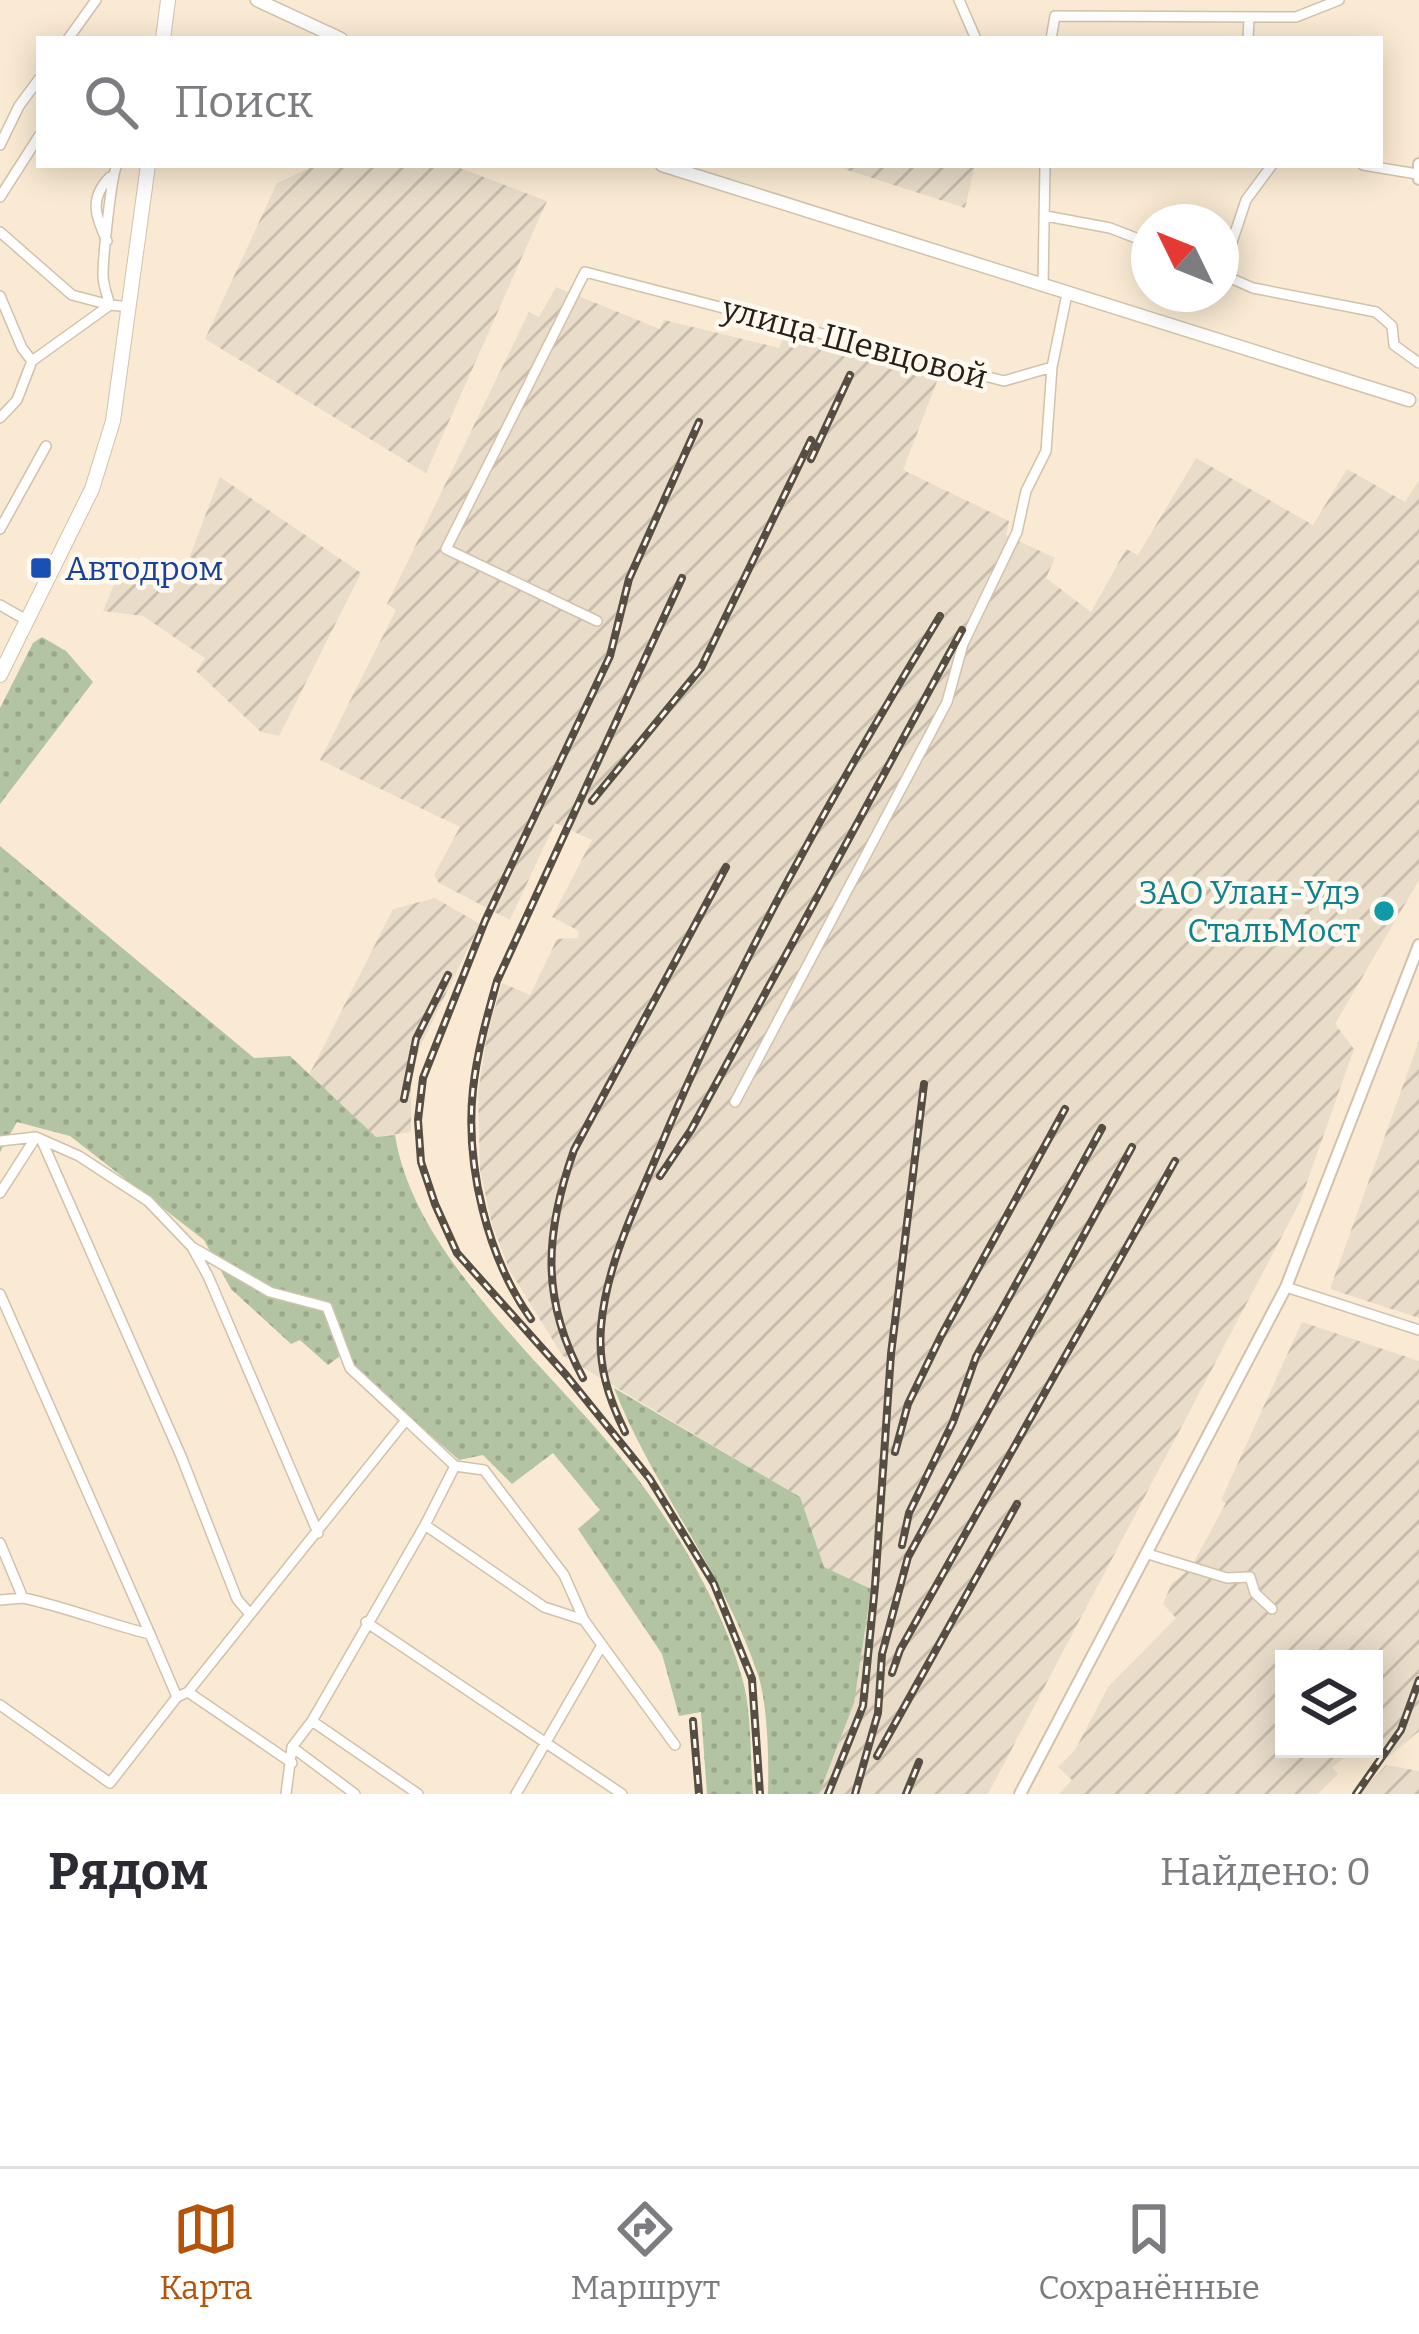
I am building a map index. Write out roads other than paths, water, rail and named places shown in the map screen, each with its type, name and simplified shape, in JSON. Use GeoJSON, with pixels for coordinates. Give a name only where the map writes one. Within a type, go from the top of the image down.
{"type":"FeatureCollection","features":[{"type":"Feature","properties":{"kind":"main road"},"geometry":{"type":"LineString","coordinates":[[163,36],[168,0]]}},
{"type":"Feature","properties":{"kind":"main road"},"geometry":{"type":"LineString","coordinates":[[257,0],[335,36]]}},
{"type":"Feature","properties":{"kind":"main road"},"geometry":{"type":"LineString","coordinates":[[0,675],[92,489],[113,421],[148,168]]}},
{"type":"Feature","properties":{"kind":"main road"},"geometry":{"type":"LineString","coordinates":[[671,168],[1416,400]]}},
{"type":"Feature","properties":{"kind":"street"},"geometry":{"type":"LineString","coordinates":[[959,0],[975,36]]}},
{"type":"Feature","properties":{"kind":"street"},"geometry":{"type":"LineString","coordinates":[[1052,36],[1057,0]]}},
{"type":"Feature","properties":{"kind":"street"},"geometry":{"type":"LineString","coordinates":[[1055,16],[1297,17],[1339,0]]}},
{"type":"Feature","properties":{"kind":"street"},"geometry":{"type":"LineString","coordinates":[[70,36],[93,1]]}},
{"type":"Feature","properties":{"kind":"street"},"geometry":{"type":"LineString","coordinates":[[1248,36],[1249,18]]}},
{"type":"Feature","properties":{"kind":"street"},"geometry":{"type":"LineString","coordinates":[[0,145],[36,83]]}},
{"type":"Feature","properties":{"kind":"street"},"geometry":{"type":"LineString","coordinates":[[0,197],[36,141]]}},
{"type":"Feature","properties":{"kind":"street"},"geometry":{"type":"LineString","coordinates":[[107,241],[95,217],[95,204],[115,168]]}},
{"type":"Feature","properties":{"kind":"street"},"geometry":{"type":"LineString","coordinates":[[1043,286],[1045,168]]}},
{"type":"Feature","properties":{"kind":"street"},"geometry":{"type":"LineString","coordinates":[[1239,221],[1246,200],[1270,168]]}},
{"type":"Feature","properties":{"kind":"street"},"geometry":{"type":"LineString","coordinates":[[1383,168],[1418,172]]}},
{"type":"Feature","properties":{"kind":"street"},"geometry":{"type":"LineString","coordinates":[[110,177],[112,200],[103,275],[110,305]]}},
{"type":"Feature","properties":{"kind":"street"},"geometry":{"type":"LineString","coordinates":[[1046,217],[1131,236]]}},
{"type":"Feature","properties":{"kind":"street"},"geometry":{"type":"LineString","coordinates":[[0,232],[72,295],[130,308]]}},
{"type":"Feature","properties":{"kind":"street","name":"улица Шевцовой"},"geometry":{"type":"LineString","coordinates":[[596,622],[446,549],[585,272],[1004,381],[1052,368]]}},
{"type":"Feature","properties":{"kind":"street"},"geometry":{"type":"LineString","coordinates":[[1239,282],[1376,312],[1392,326],[1394,345],[1419,363]]}},
{"type":"Feature","properties":{"kind":"street"},"geometry":{"type":"LineString","coordinates":[[735,1102],[947,702],[964,644],[1017,532],[1027,491],[1046,451],[1052,368],[1067,293]]}},
{"type":"Feature","properties":{"kind":"street"},"geometry":{"type":"LineString","coordinates":[[0,296],[32,361]]}},
{"type":"Feature","properties":{"kind":"street"},"geometry":{"type":"LineString","coordinates":[[0,418],[17,400],[32,361],[110,305]]}},
{"type":"Feature","properties":{"kind":"street"},"geometry":{"type":"LineString","coordinates":[[0,529],[46,446]]}},
{"type":"Feature","properties":{"kind":"street"},"geometry":{"type":"LineString","coordinates":[[0,605],[28,620]]}},
{"type":"Feature","properties":{"kind":"street"},"geometry":{"type":"LineString","coordinates":[[1020,1794],[1286,1287],[1419,945]]}},
{"type":"Feature","properties":{"kind":"street"},"geometry":{"type":"LineString","coordinates":[[0,1141],[39,1138],[79,1156],[148,1201],[192,1247],[318,1533]]}},
{"type":"Feature","properties":{"kind":"street"},"geometry":{"type":"LineString","coordinates":[[0,1193],[39,1138]]}},
{"type":"Feature","properties":{"kind":"street"},"geometry":{"type":"LineString","coordinates":[[39,1138],[181,1456],[237,1599],[249,1613]]}},
{"type":"Feature","properties":{"kind":"street"},"geometry":{"type":"LineString","coordinates":[[192,1247],[269,1292],[327,1307],[350,1368],[455,1466],[484,1470],[565,1575],[584,1620],[675,1744]]}},
{"type":"Feature","properties":{"kind":"street"},"geometry":{"type":"LineString","coordinates":[[1286,1287],[1419,1330]]}},
{"type":"Feature","properties":{"kind":"street"},"geometry":{"type":"LineString","coordinates":[[0,1294],[150,1634],[183,1694],[292,1763]]}},
{"type":"Feature","properties":{"kind":"street"},"geometry":{"type":"LineString","coordinates":[[0,1705],[110,1783],[406,1420]]}},
{"type":"Feature","properties":{"kind":"street"},"geometry":{"type":"LineString","coordinates":[[286,1794],[292,1747],[312,1721],[455,1466]]}},
{"type":"Feature","properties":{"kind":"street"},"geometry":{"type":"LineString","coordinates":[[425,1526],[544,1607],[584,1620]]}},
{"type":"Feature","properties":{"kind":"street"},"geometry":{"type":"LineString","coordinates":[[0,1543],[23,1598]]}},
{"type":"Feature","properties":{"kind":"street"},"geometry":{"type":"LineString","coordinates":[[1148,1554],[1212,1574],[1250,1577],[1255,1593],[1272,1610]]}},
{"type":"Feature","properties":{"kind":"street"},"geometry":{"type":"LineString","coordinates":[[0,1600],[23,1598],[78,1610],[114,1626],[150,1634]]}},
{"type":"Feature","properties":{"kind":"street"},"geometry":{"type":"LineString","coordinates":[[366,1622],[622,1794]]}},
{"type":"Feature","properties":{"kind":"street"},"geometry":{"type":"LineString","coordinates":[[516,1794],[602,1645]]}},
{"type":"Feature","properties":{"kind":"street"},"geometry":{"type":"LineString","coordinates":[[312,1721],[418,1794]]}},
{"type":"Feature","properties":{"kind":"street"},"geometry":{"type":"LineString","coordinates":[[292,1747],[355,1794]]}},
{"type":"Feature","properties":{"kind":"railway"},"geometry":{"type":"LineString","coordinates":[[811,459],[850,375]]}},
{"type":"Feature","properties":{"kind":"railway"},"geometry":{"type":"LineString","coordinates":[[699,422],[629,579],[610,656],[485,921],[423,1078],[418,1120],[421,1162],[457,1253],[566,1375],[650,1479],[714,1584],[752,1679],[760,1794]]}},
{"type":"Feature","properties":{"kind":"railway"},"geometry":{"type":"LineString","coordinates":[[592,801],[701,668],[811,440]]}},
{"type":"Feature","properties":{"kind":"railway"},"geometry":{"type":"LineString","coordinates":[[531,1319],[502,1268],[476,1179],[471,1118],[480,1048],[497,981],[682,578]]}},
{"type":"Feature","properties":{"kind":"railway"},"geometry":{"type":"LineString","coordinates":[[625,1432],[606,1381],[600,1341],[609,1283],[630,1218],[753,948],[862,747],[940,616]]}},
{"type":"Feature","properties":{"kind":"railway"},"geometry":{"type":"LineString","coordinates":[[660,1176],[691,1130],[962,630]]}},
{"type":"Feature","properties":{"kind":"railway"},"geometry":{"type":"LineString","coordinates":[[583,1378],[559,1321],[554,1293],[553,1237],[564,1180],[574,1150],[726,867]]}},
{"type":"Feature","properties":{"kind":"railway"},"geometry":{"type":"LineString","coordinates":[[404,1099],[416,1039],[448,975]]}},
{"type":"Feature","properties":{"kind":"railway"},"geometry":{"type":"LineString","coordinates":[[828,1794],[863,1706],[891,1354],[924,1084]]}},
{"type":"Feature","properties":{"kind":"railway"},"geometry":{"type":"LineString","coordinates":[[895,1452],[908,1404],[941,1336],[1065,1109]]}},
{"type":"Feature","properties":{"kind":"railway"},"geometry":{"type":"LineString","coordinates":[[902,1545],[909,1513],[953,1422],[976,1357],[1102,1128]]}},
{"type":"Feature","properties":{"kind":"railway"},"geometry":{"type":"LineString","coordinates":[[855,1794],[878,1713],[882,1654],[908,1557],[1132,1147]]}},
{"type":"Feature","properties":{"kind":"railway"},"geometry":{"type":"LineString","coordinates":[[892,1673],[900,1650],[1175,1161]]}},
{"type":"Feature","properties":{"kind":"railway"},"geometry":{"type":"LineString","coordinates":[[877,1756],[1017,1504]]}},
{"type":"Feature","properties":{"kind":"railway"},"geometry":{"type":"LineString","coordinates":[[1356,1794],[1401,1730],[1419,1680]]}},
{"type":"Feature","properties":{"kind":"railway"},"geometry":{"type":"LineString","coordinates":[[693,1721],[699,1794]]}},
{"type":"Feature","properties":{"kind":"railway"},"geometry":{"type":"LineString","coordinates":[[906,1794],[919,1762]]}},
{"type":"Feature","properties":{"kind":"place","name":"Автодром"},"geometry":{"type":"Point","coordinates":[41,568]}},
{"type":"Feature","properties":{"kind":"place","name":"ЗАО Улан-Удэ СтальМост"},"geometry":{"type":"Point","coordinates":[1384,911]}}]}
